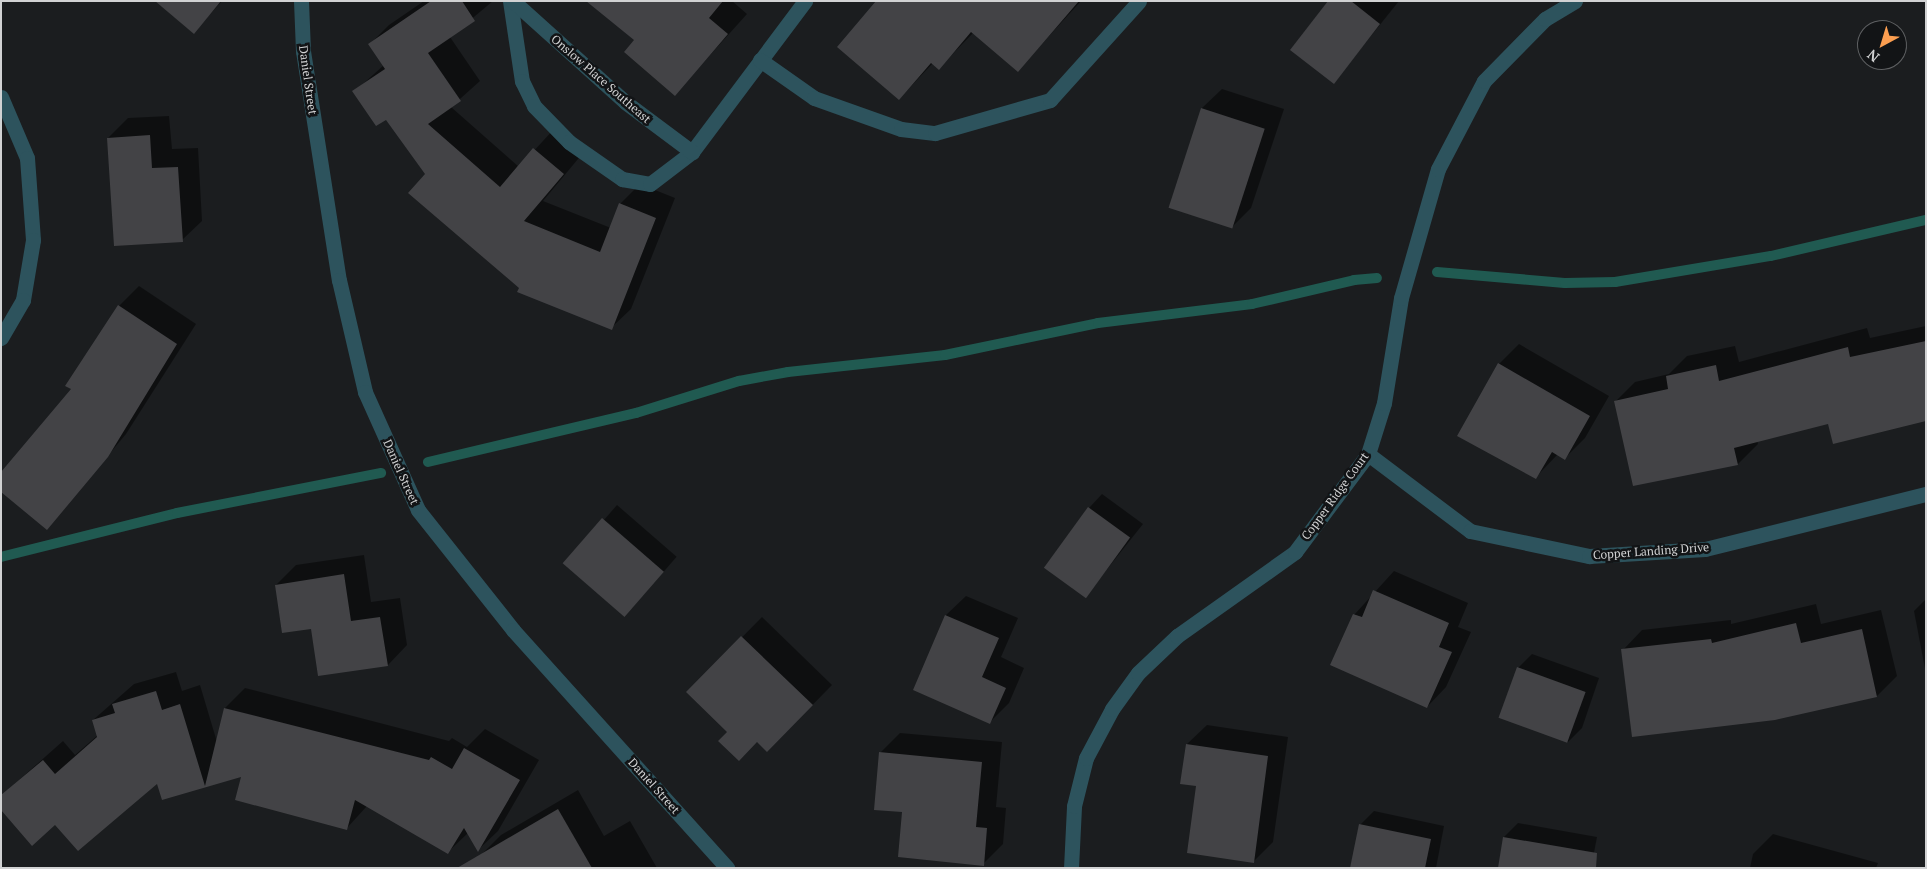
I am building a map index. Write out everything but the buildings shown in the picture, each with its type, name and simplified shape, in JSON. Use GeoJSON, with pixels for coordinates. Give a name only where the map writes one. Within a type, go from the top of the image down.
{"type":"FeatureCollection","features":[{"type":"Feature","properties":{"kind":"street","name":"Daniel Street"},"geometry":{"type":"LineString","coordinates":[[301,1],[303,51],[339,280],[365,392],[418,510],[513,630],[727,868]]}},
{"type":"Feature","properties":{"kind":"street","name":"Onslow Place Southeast"},"geometry":{"type":"LineString","coordinates":[[512,1],[625,102],[692,152]]}},
{"type":"Feature","properties":{"kind":"street","name":"Onslow Place Southeast"},"geometry":{"type":"LineString","coordinates":[[512,1],[522,81],[534,106],[570,142],[622,179],[650,184],[692,152],[805,1]]}},
{"type":"Feature","properties":{"kind":"street"},"geometry":{"type":"LineString","coordinates":[[760,60],[814,98],[901,129],[934,134],[1050,100],[1139,1]]}},
{"type":"Feature","properties":{"kind":"street","name":"Copper Ridge Court"},"geometry":{"type":"LineString","coordinates":[[1070,868],[1074,806],[1084,768],[1112,709],[1138,673],[1177,636],[1295,552],[1368,454],[1384,403],[1401,298],[1438,169],[1484,81],[1545,19],[1575,1]]}},
{"type":"Feature","properties":{"kind":"street"},"geometry":{"type":"LineString","coordinates":[[1,97],[27,158],[34,240],[23,300],[1,338]]}},
{"type":"Feature","properties":{"kind":"street","name":"Copper Landing Drive"},"geometry":{"type":"LineString","coordinates":[[1368,454],[1470,531],[1589,556],[1704,549],[1926,494]]}},
{"type":"Feature","properties":{"kind":"waterway"},"geometry":{"type":"LineString","coordinates":[[1437,272],[1565,283],[1615,282],[1771,256],[1926,220]]}},
{"type":"Feature","properties":{"kind":"waterway"},"geometry":{"type":"LineString","coordinates":[[428,462],[636,413],[739,381],[788,372],[945,355],[1098,323],[1252,304],[1354,280],[1377,278]]}},
{"type":"Feature","properties":{"kind":"waterway"},"geometry":{"type":"LineString","coordinates":[[1,557],[177,513],[381,473]]}}]}
